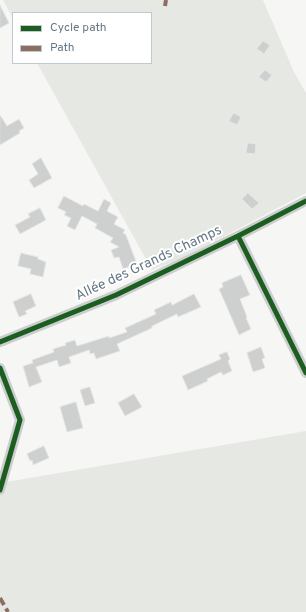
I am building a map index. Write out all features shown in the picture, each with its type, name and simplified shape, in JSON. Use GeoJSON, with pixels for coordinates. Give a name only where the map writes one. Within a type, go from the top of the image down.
{"type":"FeatureCollection","features":[{"type":"Feature","properties":{"kind":"street","name":"Allée des Grands Champs"},"geometry":{"type":"LineString","coordinates":[[0,342],[116,295],[238,236],[306,201]]}},
{"type":"Feature","properties":{"kind":"street"},"geometry":{"type":"LineString","coordinates":[[238,236],[306,373]]}},
{"type":"Feature","properties":{"kind":"street"},"geometry":{"type":"LineString","coordinates":[[0,368],[20,420],[0,490]]}},
{"type":"Feature","properties":{"kind":"shaded area"},"geometry":{"type":"Polygon","coordinates":[[[3,0],[263,0],[294,72],[306,93],[306,193],[183,258],[152,270],[38,64],[152,64],[152,12],[12,12],[12,16],[3,0]]]}},
{"type":"Feature","properties":{"kind":"shaded area"},"geometry":{"type":"Polygon","coordinates":[[[306,431],[306,612],[0,612],[0,483],[306,431]]]}},
{"type":"Feature","properties":{"kind":"building"},"geometry":{"type":"Polygon","coordinates":[[[0,5],[9,23],[0,28],[0,5]]]}},
{"type":"Feature","properties":{"kind":"building"},"geometry":{"type":"Polygon","coordinates":[[[263,41],[270,45],[264,54],[257,49],[263,41]]]}},
{"type":"Feature","properties":{"kind":"building"},"geometry":{"type":"Polygon","coordinates":[[[265,70],[272,75],[266,82],[259,77],[265,70]]]}},
{"type":"Feature","properties":{"kind":"building"},"geometry":{"type":"Polygon","coordinates":[[[234,113],[241,117],[237,125],[229,121],[234,113]]]}},
{"type":"Feature","properties":{"kind":"building"},"geometry":{"type":"Polygon","coordinates":[[[0,115],[7,126],[19,119],[24,128],[19,131],[20,133],[0,145],[0,115]]]}},
{"type":"Feature","properties":{"kind":"building"},"geometry":{"type":"Polygon","coordinates":[[[248,143],[256,144],[255,154],[246,153],[248,143]]]}},
{"type":"Feature","properties":{"kind":"building"},"geometry":{"type":"Polygon","coordinates":[[[41,158],[52,178],[34,188],[29,180],[38,174],[32,164],[41,158]]]}},
{"type":"Feature","properties":{"kind":"building"},"geometry":{"type":"Polygon","coordinates":[[[248,193],[259,203],[252,209],[242,199],[248,193]]]}},
{"type":"Feature","properties":{"kind":"building"},"geometry":{"type":"Polygon","coordinates":[[[64,196],[83,206],[84,204],[98,211],[104,199],[111,203],[107,211],[118,217],[114,224],[125,230],[123,233],[126,235],[137,264],[123,269],[119,257],[114,258],[111,250],[119,247],[110,242],[113,238],[95,228],[97,224],[82,216],[75,230],[67,226],[71,218],[64,215],[66,212],[58,208],[64,196]]]}},
{"type":"Feature","properties":{"kind":"building"},"geometry":{"type":"Polygon","coordinates":[[[40,208],[46,220],[20,234],[15,225],[30,217],[28,214],[40,208]]]}},
{"type":"Feature","properties":{"kind":"building"},"geometry":{"type":"Polygon","coordinates":[[[21,253],[38,257],[38,259],[46,262],[43,277],[30,274],[31,269],[18,266],[21,253]]]}},
{"type":"Feature","properties":{"kind":"building"},"geometry":{"type":"Polygon","coordinates":[[[241,275],[250,295],[240,299],[251,329],[239,335],[219,289],[223,287],[222,283],[241,275]]]}},
{"type":"Feature","properties":{"kind":"building"},"geometry":{"type":"Polygon","coordinates":[[[31,294],[36,306],[25,311],[27,314],[19,317],[13,302],[31,294]]]}},
{"type":"Feature","properties":{"kind":"building"},"geometry":{"type":"Polygon","coordinates":[[[194,294],[201,307],[178,317],[177,314],[152,326],[152,328],[117,344],[120,351],[96,359],[94,353],[90,354],[89,350],[69,357],[71,363],[59,367],[57,360],[36,367],[42,382],[29,387],[23,366],[33,363],[32,360],[54,352],[53,349],[66,345],[65,343],[75,340],[77,346],[127,332],[125,328],[156,314],[154,310],[171,302],[172,305],[194,294]]]}},
{"type":"Feature","properties":{"kind":"building"},"geometry":{"type":"Polygon","coordinates":[[[261,347],[265,358],[262,359],[265,368],[253,372],[247,353],[261,347]]]}},
{"type":"Feature","properties":{"kind":"building"},"geometry":{"type":"Polygon","coordinates":[[[227,352],[230,359],[228,361],[232,371],[223,375],[221,372],[207,379],[208,381],[188,390],[182,376],[221,359],[219,355],[227,352]]]}},
{"type":"Feature","properties":{"kind":"building"},"geometry":{"type":"Polygon","coordinates":[[[90,387],[95,403],[85,406],[80,390],[90,387]]]}},
{"type":"Feature","properties":{"kind":"building"},"geometry":{"type":"Polygon","coordinates":[[[134,394],[142,407],[125,416],[118,403],[134,394]]]}},
{"type":"Feature","properties":{"kind":"building"},"geometry":{"type":"Polygon","coordinates":[[[76,402],[83,428],[67,432],[60,407],[76,402]]]}},
{"type":"Feature","properties":{"kind":"building"},"geometry":{"type":"Polygon","coordinates":[[[44,446],[49,458],[33,465],[32,460],[30,461],[27,454],[44,446]]]}},
{"type":"Feature","properties":{"kind":"marked path"},"geometry":{"type":"LineString","coordinates":[[165,6],[166,0]]}},
{"type":"Feature","properties":{"kind":"marked path"},"geometry":{"type":"LineString","coordinates":[[0,598],[8,612]]}},
{"type":"Feature","properties":{"kind":"cycle path"},"geometry":{"type":"LineString","coordinates":[[0,342],[116,295],[238,236],[306,201]]}},
{"type":"Feature","properties":{"kind":"cycle path"},"geometry":{"type":"LineString","coordinates":[[238,236],[306,373]]}},
{"type":"Feature","properties":{"kind":"cycle path"},"geometry":{"type":"LineString","coordinates":[[0,368],[20,420],[0,490]]}}]}
